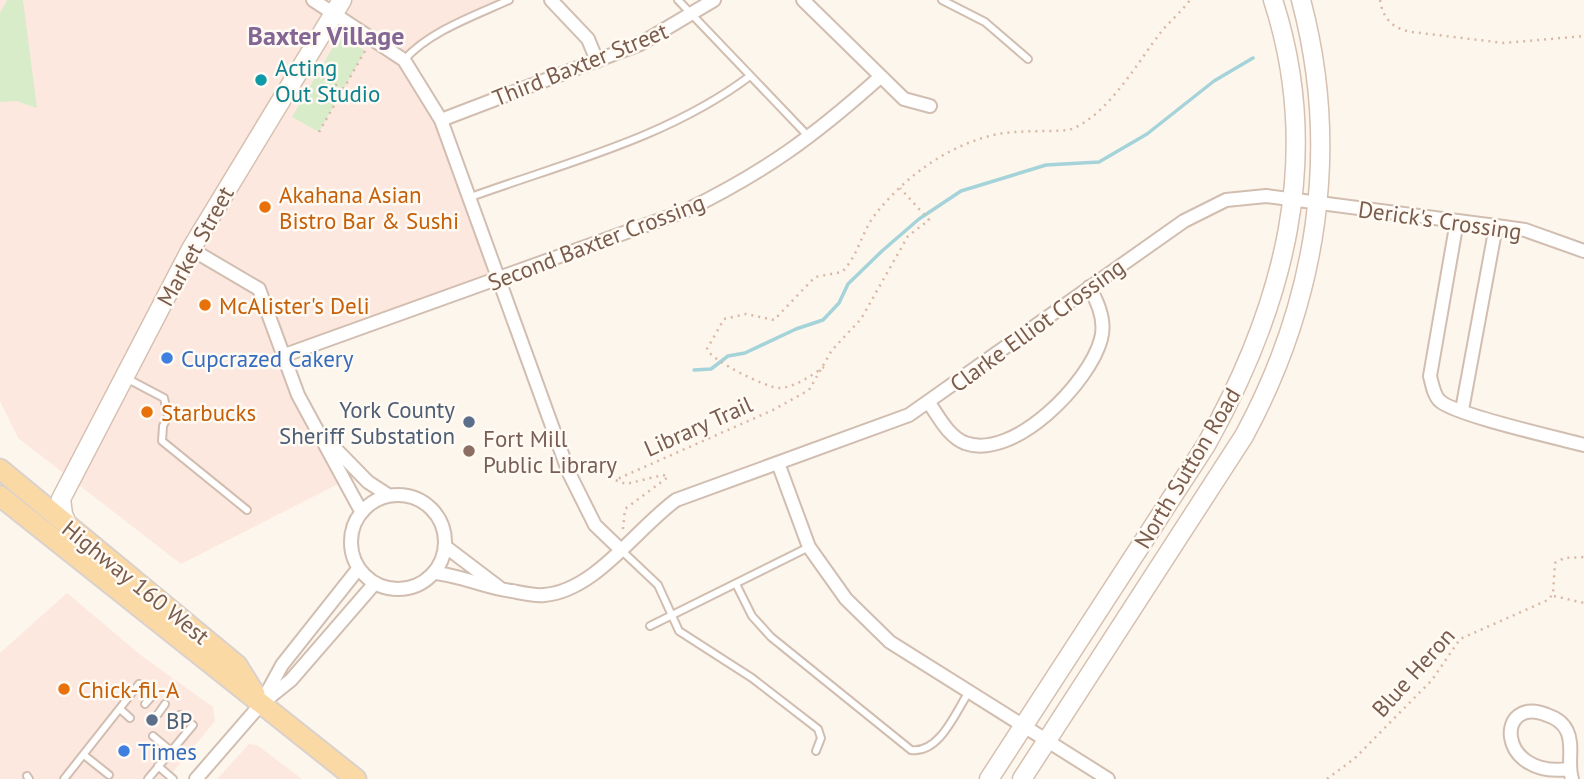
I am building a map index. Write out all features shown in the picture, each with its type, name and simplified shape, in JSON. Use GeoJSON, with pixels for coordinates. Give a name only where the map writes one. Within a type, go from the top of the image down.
{"type":"FeatureCollection","features":[{"type":"Feature","properties":{"kind":"main road","name":"North Sutton Road"},"geometry":{"type":"LineString","coordinates":[[989,779],[1206,445],[1230,403],[1256,344],[1277,284],[1294,200],[1297,167],[1289,58],[1273,0]]}},
{"type":"Feature","properties":{"kind":"main road","name":"North Sutton Road"},"geometry":{"type":"LineString","coordinates":[[1022,779],[1219,475],[1262,402],[1294,323],[1307,279],[1319,203],[1319,97],[1301,0]]}},
{"type":"Feature","properties":{"kind":"main road","name":"Market Street"},"geometry":{"type":"LineString","coordinates":[[61,499],[191,249],[338,5]]}},
{"type":"Feature","properties":{"kind":"main road","name":"Highway 160 West"},"geometry":{"type":"LineString","coordinates":[[0,469],[237,665],[261,704]]}},
{"type":"Feature","properties":{"kind":"main road","name":"Highway 160 West"},"geometry":{"type":"LineString","coordinates":[[0,496],[356,779]]}},
{"type":"Feature","properties":{"kind":"main road"},"geometry":{"type":"LineString","coordinates":[[36,499],[61,499],[69,528]]}},
{"type":"Feature","properties":{"kind":"street"},"geometry":{"type":"LineString","coordinates":[[313,0],[338,5],[404,60],[441,120],[569,473],[594,525],[620,549]]}},
{"type":"Feature","properties":{"kind":"street"},"geometry":{"type":"LineString","coordinates":[[551,0],[588,40],[597,61]]}},
{"type":"Feature","properties":{"kind":"street","name":"Third Baxter Street"},"geometry":{"type":"LineString","coordinates":[[441,120],[640,44],[714,0]]}},
{"type":"Feature","properties":{"kind":"street"},"geometry":{"type":"LineString","coordinates":[[803,0],[879,78],[904,99],[930,106]]}},
{"type":"Feature","properties":{"kind":"street","name":"Second Baxter Crossing"},"geometry":{"type":"LineString","coordinates":[[285,355],[685,211],[746,181],[810,138],[879,78]]}},
{"type":"Feature","properties":{"kind":"street","name":"Clarke Elliot Crossing"},"geometry":{"type":"LineString","coordinates":[[434,573],[503,590],[544,595],[577,587],[600,571],[652,517],[676,500],[861,435],[929,403],[1089,287],[1211,205],[1240,196],[1294,200]]}},
{"type":"Feature","properties":{"kind":"street","name":"Derick's Crossing"},"geometry":{"type":"LineString","coordinates":[[1294,200],[1525,230],[1584,251]]}},
{"type":"Feature","properties":{"kind":"street"},"geometry":{"type":"LineString","coordinates":[[1457,221],[1430,376],[1440,402],[1584,445]]}},
{"type":"Feature","properties":{"kind":"street"},"geometry":{"type":"LineString","coordinates":[[1462,410],[1496,226]]}},
{"type":"Feature","properties":{"kind":"street"},"geometry":{"type":"LineString","coordinates":[[191,249],[259,289],[298,395],[361,512]]}},
{"type":"Feature","properties":{"kind":"street"},"geometry":{"type":"LineString","coordinates":[[929,403],[953,435],[962,442],[976,445],[1012,436],[1047,415],[1077,381],[1101,341],[1101,314],[1089,287]]}},
{"type":"Feature","properties":{"kind":"street"},"geometry":{"type":"LineString","coordinates":[[312,424],[368,482],[388,495]]}},
{"type":"Feature","properties":{"kind":"street"},"geometry":{"type":"LineString","coordinates":[[778,463],[809,547],[846,599],[890,642],[1108,779]]}},
{"type":"Feature","properties":{"kind":"street"},"geometry":{"type":"LineString","coordinates":[[403,494],[430,506],[439,518],[446,547],[434,573],[425,581],[402,590],[375,583],[358,569],[350,546],[355,522],[361,512],[373,501],[388,495],[403,494]]}},
{"type":"Feature","properties":{"kind":"street"},"geometry":{"type":"LineString","coordinates":[[446,547],[503,590]]}},
{"type":"Feature","properties":{"kind":"street"},"geometry":{"type":"LineString","coordinates":[[261,704],[282,665],[358,569]]}},
{"type":"Feature","properties":{"kind":"street"},"geometry":{"type":"LineString","coordinates":[[196,779],[261,704],[291,680],[375,583]]}},
{"type":"Feature","properties":{"kind":"street"},"geometry":{"type":"LineString","coordinates":[[1543,713],[1558,719],[1569,733],[1570,774],[1537,774],[1521,767],[1511,754],[1509,737],[1512,724],[1526,715],[1543,713]]}},
{"type":"Feature","properties":{"kind":"lane"},"geometry":{"type":"LineString","coordinates":[[404,60],[412,50],[444,31],[509,0]]}},
{"type":"Feature","properties":{"kind":"lane"},"geometry":{"type":"LineString","coordinates":[[678,0],[810,138]]}},
{"type":"Feature","properties":{"kind":"lane"},"geometry":{"type":"LineString","coordinates":[[942,0],[985,22],[1028,59]]}},
{"type":"Feature","properties":{"kind":"lane"},"geometry":{"type":"LineString","coordinates":[[468,198],[655,130],[723,96],[750,76]]}},
{"type":"Feature","properties":{"kind":"lane"},"geometry":{"type":"LineString","coordinates":[[125,378],[164,398],[168,416],[163,426],[162,441],[247,510]]}},
{"type":"Feature","properties":{"kind":"lane"},"geometry":{"type":"LineString","coordinates":[[650,626],[809,547]]}},
{"type":"Feature","properties":{"kind":"lane"},"geometry":{"type":"LineString","coordinates":[[620,549],[659,585],[683,634],[752,678],[818,729],[821,738],[816,751]]}},
{"type":"Feature","properties":{"kind":"lane"},"geometry":{"type":"LineString","coordinates":[[736,584],[752,616],[771,637],[911,750],[929,748],[936,741],[970,690]]}},
{"type":"Feature","properties":{"kind":"lane"},"geometry":{"type":"LineString","coordinates":[[67,778],[139,684]]}},
{"type":"Feature","properties":{"kind":"lane"},"geometry":{"type":"LineString","coordinates":[[145,704],[153,695]]}},
{"type":"Feature","properties":{"kind":"lane"},"geometry":{"type":"LineString","coordinates":[[158,714],[165,704]]}},
{"type":"Feature","properties":{"kind":"lane"},"geometry":{"type":"LineString","coordinates":[[120,709],[130,718]]}},
{"type":"Feature","properties":{"kind":"lane"},"geometry":{"type":"LineString","coordinates":[[172,725],[180,715]]}},
{"type":"Feature","properties":{"kind":"lane"},"geometry":{"type":"LineString","coordinates":[[148,779],[193,724]]}},
{"type":"Feature","properties":{"kind":"lane"},"geometry":{"type":"LineString","coordinates":[[153,736],[161,738],[171,751]]}},
{"type":"Feature","properties":{"kind":"lane"},"geometry":{"type":"LineString","coordinates":[[84,755],[109,775]]}},
{"type":"Feature","properties":{"kind":"lane"},"geometry":{"type":"LineString","coordinates":[[92,773],[98,766]]}},
{"type":"Feature","properties":{"kind":"lane"},"geometry":{"type":"LineString","coordinates":[[158,766],[173,779]]}},
{"type":"Feature","properties":{"kind":"path","name":"Library Trail"},"geometry":{"type":"LineString","coordinates":[[824,367],[795,383],[775,388],[723,366],[708,353],[708,346],[724,319],[746,314],[772,321],[815,277],[844,271],[857,252],[871,221],[900,188],[939,158],[985,138],[1006,133],[1074,128],[1119,88],[1163,30],[1190,0]]}},
{"type":"Feature","properties":{"kind":"path"},"geometry":{"type":"LineString","coordinates":[[1380,0],[1389,22],[1401,30],[1412,32],[1504,43],[1584,36]]}},
{"type":"Feature","properties":{"kind":"path"},"geometry":{"type":"LineString","coordinates":[[319,132],[365,51]]}},
{"type":"Feature","properties":{"kind":"path"},"geometry":{"type":"LineString","coordinates":[[317,74],[362,100]]}},
{"type":"Feature","properties":{"kind":"path","name":"Library Trail"},"geometry":{"type":"LineString","coordinates":[[623,529],[625,509],[668,477],[626,485],[615,480],[801,397],[814,385],[832,350],[861,319],[908,236],[928,218],[900,188]]}},
{"type":"Feature","properties":{"kind":"path"},"geometry":{"type":"LineString","coordinates":[[1584,557],[1560,558],[1552,570],[1553,595],[1563,601],[1584,603]]}},
{"type":"Feature","properties":{"kind":"path","name":"Blue Heron"},"geometry":{"type":"LineString","coordinates":[[1327,779],[1355,758],[1432,680],[1460,639],[1553,595]]}},
{"type":"Feature","properties":{"kind":"shaded area"},"geometry":{"type":"Polygon","coordinates":[[[0,0],[313,0],[333,11],[342,0],[509,0],[444,31],[404,60],[441,120],[499,280],[285,356],[344,481],[181,564],[18,438],[0,401],[0,0]]]}},
{"type":"Feature","properties":{"kind":"shaded area"},"geometry":{"type":"Polygon","coordinates":[[[67,593],[142,656],[213,707],[215,721],[167,779],[0,779],[0,653],[67,593]]]}},
{"type":"Feature","properties":{"kind":"shaded area"},"geometry":{"type":"Polygon","coordinates":[[[249,744],[257,745],[302,779],[217,779],[249,744]]]}},
{"type":"Feature","properties":{"kind":"green space"},"geometry":{"type":"Polygon","coordinates":[[[7,0],[23,0],[37,108],[16,101],[0,102],[0,13],[7,0]]]}},
{"type":"Feature","properties":{"kind":"green space"},"geometry":{"type":"Polygon","coordinates":[[[340,35],[365,51],[319,132],[292,117],[340,35]]]}},
{"type":"Feature","properties":{"kind":"waterway"},"geometry":{"type":"LineString","coordinates":[[694,370],[711,369],[728,356],[745,353],[796,329],[823,320],[839,303],[848,284],[882,251],[919,219],[961,191],[1046,165],[1099,162],[1147,134],[1214,81],[1253,58]]}},
{"type":"Feature","properties":{"kind":"place","name":"Acting Out Studio"},"geometry":{"type":"Point","coordinates":[261,80]}},
{"type":"Feature","properties":{"kind":"place","name":"Akahana Asian Bistro Bar & Sushi"},"geometry":{"type":"Point","coordinates":[265,207]}},
{"type":"Feature","properties":{"kind":"place","name":"McAlister's Deli"},"geometry":{"type":"Point","coordinates":[205,305]}},
{"type":"Feature","properties":{"kind":"place","name":"Cupcrazed Cakery"},"geometry":{"type":"Point","coordinates":[167,358]}},
{"type":"Feature","properties":{"kind":"place","name":"Starbucks"},"geometry":{"type":"Point","coordinates":[147,412]}},
{"type":"Feature","properties":{"kind":"place","name":"York County Sheriff Substation"},"geometry":{"type":"Point","coordinates":[469,422]}},
{"type":"Feature","properties":{"kind":"place","name":"Fort Mill Public Library"},"geometry":{"type":"Point","coordinates":[469,451]}},
{"type":"Feature","properties":{"kind":"place","name":"Chick-fil-A"},"geometry":{"type":"Point","coordinates":[64,689]}},
{"type":"Feature","properties":{"kind":"place","name":"BP"},"geometry":{"type":"Point","coordinates":[152,720]}},
{"type":"Feature","properties":{"kind":"place","name":"Times"},"geometry":{"type":"Point","coordinates":[124,751]}},
{"type":"Feature","properties":{"kind":"district","name":"Baxter Village"},"geometry":{"type":"Point","coordinates":[326,35]}}]}
